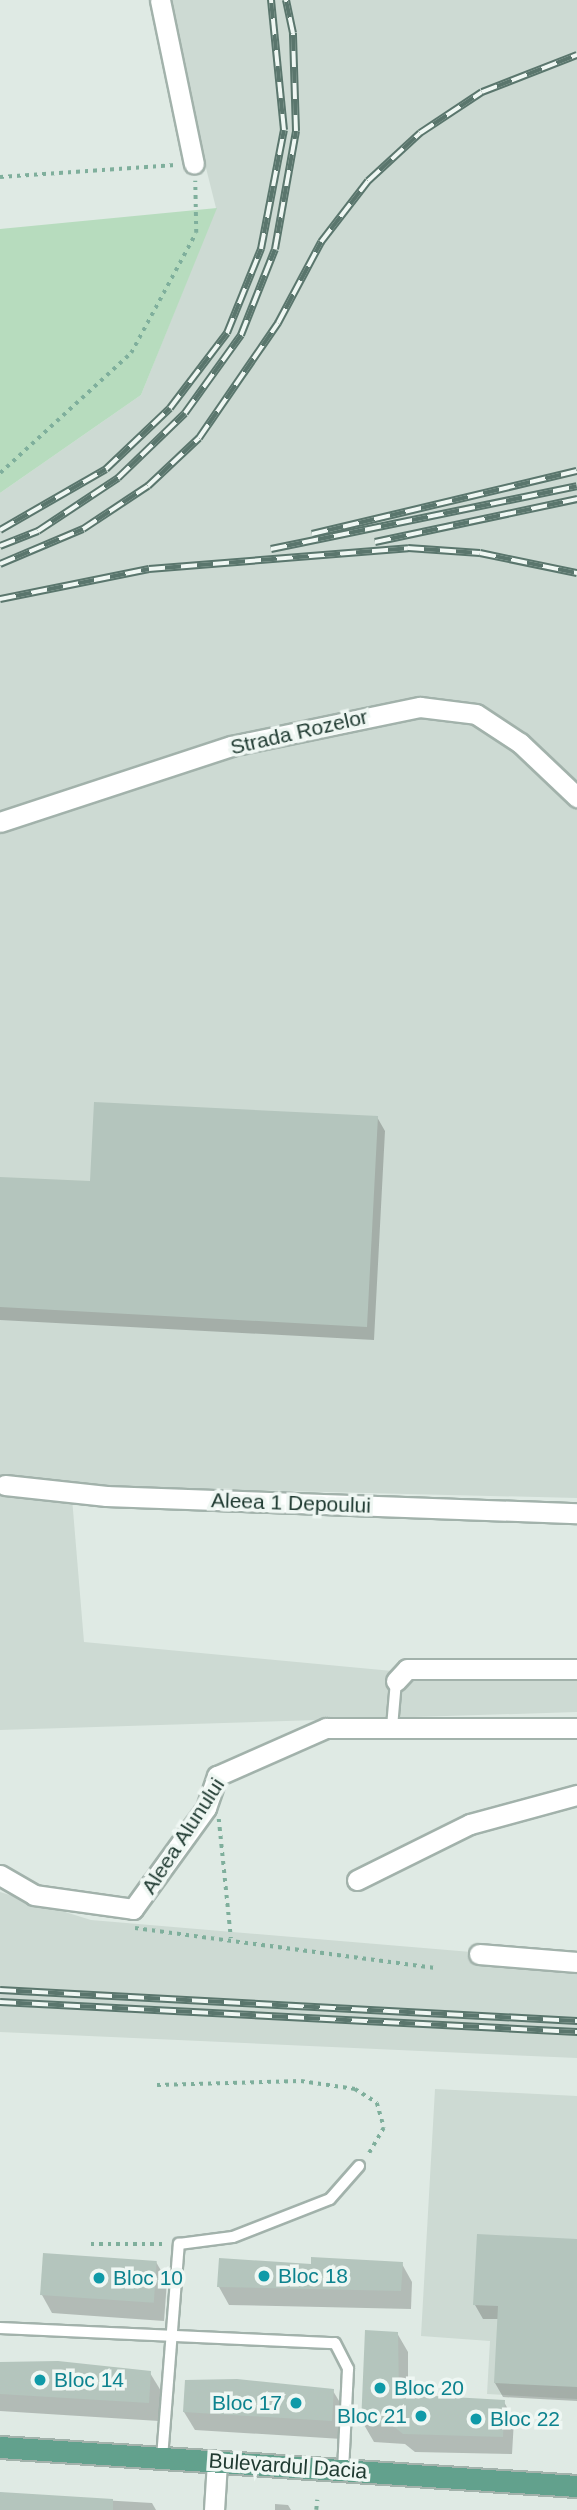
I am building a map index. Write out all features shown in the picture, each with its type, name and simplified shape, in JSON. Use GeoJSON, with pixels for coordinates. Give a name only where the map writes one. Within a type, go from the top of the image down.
{"type":"FeatureCollection","features":[{"type":"Feature","properties":{"kind":"main road","name":"Bulevardul Dacia"},"geometry":{"type":"LineString","coordinates":[[0,2446],[577,2486]]}},
{"type":"Feature","properties":{"kind":"street"},"geometry":{"type":"LineString","coordinates":[[160,0],[194,164]]}},
{"type":"Feature","properties":{"kind":"street","name":"Strada Rozelor"},"geometry":{"type":"LineString","coordinates":[[0,822],[231,746],[420,707],[475,714],[520,744],[577,797]]}},
{"type":"Feature","properties":{"kind":"street","name":"Aleea 1 Depoului"},"geometry":{"type":"LineString","coordinates":[[2,1485],[106,1496],[577,1513]]}},
{"type":"Feature","properties":{"kind":"street"},"geometry":{"type":"LineString","coordinates":[[396,1681],[407,1669],[577,1668]]}},
{"type":"Feature","properties":{"kind":"street","name":"Aleea Alunului"},"geometry":{"type":"LineString","coordinates":[[0,1875],[34,1895],[134,1909],[206,1808],[217,1776],[326,1728],[577,1728]]}},
{"type":"Feature","properties":{"kind":"street"},"geometry":{"type":"LineString","coordinates":[[357,1880],[470,1824],[577,1795]]}},
{"type":"Feature","properties":{"kind":"street"},"geometry":{"type":"LineString","coordinates":[[479,1954],[577,1962]]}},
{"type":"Feature","properties":{"kind":"street"},"geometry":{"type":"LineString","coordinates":[[214,2510],[217,2462]]}},
{"type":"Feature","properties":{"kind":"lane"},"geometry":{"type":"LineString","coordinates":[[392,1727],[396,1681]]}},
{"type":"Feature","properties":{"kind":"lane"},"geometry":{"type":"LineString","coordinates":[[162,2458],[179,2244],[233,2236],[330,2199],[359,2166]]}},
{"type":"Feature","properties":{"kind":"lane"},"geometry":{"type":"LineString","coordinates":[[0,2329],[335,2343],[348,2369],[343,2470]]}},
{"type":"Feature","properties":{"kind":"path"},"geometry":{"type":"LineString","coordinates":[[0,177],[194,164],[196,233],[131,353],[0,473]]}},
{"type":"Feature","properties":{"kind":"path"},"geometry":{"type":"LineString","coordinates":[[206,1808],[221,1821],[232,1938]]}},
{"type":"Feature","properties":{"kind":"path"},"geometry":{"type":"LineString","coordinates":[[127,1927],[232,1938],[433,1968]]}},
{"type":"Feature","properties":{"kind":"path"},"geometry":{"type":"LineString","coordinates":[[156,2085],[288,2081],[355,2089],[377,2103],[384,2128],[359,2166]]}},
{"type":"Feature","properties":{"kind":"path"},"geometry":{"type":"LineString","coordinates":[[91,2244],[179,2244]]}},
{"type":"Feature","properties":{"kind":"path"},"geometry":{"type":"LineString","coordinates":[[316,2510],[317,2500]]}},
{"type":"Feature","properties":{"kind":"shaded area"},"geometry":{"type":"Polygon","coordinates":[[[164,0],[577,0],[577,1498],[71,1486],[84,1642],[435,1675],[577,1676],[577,1712],[0,1730],[0,493],[141,395],[216,208],[164,0]]]}},
{"type":"Feature","properties":{"kind":"shaded area"},"geometry":{"type":"Polygon","coordinates":[[[0,1892],[91,1920],[577,1961],[577,2058],[0,2032],[0,1892]]]}},
{"type":"Feature","properties":{"kind":"shaded area"},"geometry":{"type":"Polygon","coordinates":[[[435,2089],[577,2096],[577,2399],[487,2394],[490,2341],[421,2336],[435,2089]]]}},
{"type":"Feature","properties":{"kind":"green space"},"geometry":{"type":"Polygon","coordinates":[[[217,208],[141,395],[0,493],[0,229],[217,208]]]}},
{"type":"Feature","properties":{"kind":"building"},"geometry":{"type":"Polygon","coordinates":[[[94,1102],[378,1116],[367,1327],[0,1307],[0,1177],[90,1181],[94,1102]]]}},
{"type":"Feature","properties":{"kind":"building"},"geometry":{"type":"Polygon","coordinates":[[[477,2234],[577,2239],[577,2387],[494,2383],[498,2306],[473,2305],[477,2234]]]}},
{"type":"Feature","properties":{"kind":"building","name":"Bloc 10"},"geometry":{"type":"Polygon","coordinates":[[[43,2253],[157,2261],[154,2303],[40,2295],[43,2253]]]}},
{"type":"Feature","properties":{"kind":"building"},"geometry":{"type":"Polygon","coordinates":[[[311,2257],[403,2262],[401,2291],[217,2287],[219,2258],[311,2264],[311,2257]]]}},
{"type":"Feature","properties":{"kind":"building"},"geometry":{"type":"Polygon","coordinates":[[[365,2330],[398,2332],[399,2394],[505,2400],[503,2437],[403,2434],[393,2426],[361,2424],[365,2330]]]}},
{"type":"Feature","properties":{"kind":"building"},"geometry":{"type":"Polygon","coordinates":[[[58,2361],[151,2371],[149,2403],[0,2394],[0,2362],[58,2361]]]}},
{"type":"Feature","properties":{"kind":"building"},"geometry":{"type":"Polygon","coordinates":[[[237,2379],[334,2389],[332,2421],[183,2412],[185,2380],[237,2379]]]}},
{"type":"Feature","properties":{"kind":"building"},"geometry":{"type":"Polygon","coordinates":[[[0,2492],[113,2499],[113,2510],[0,2510],[0,2492]]]}},
{"type":"Feature","properties":{"kind":"railway"},"geometry":{"type":"LineString","coordinates":[[0,530],[106,469],[170,408],[227,333],[261,249],[284,130],[271,0]]}},
{"type":"Feature","properties":{"kind":"railway"},"geometry":{"type":"LineString","coordinates":[[0,546],[38,531],[118,478],[185,413],[241,335],[275,249],[296,131],[293,33],[286,0]]}},
{"type":"Feature","properties":{"kind":"railway"},"geometry":{"type":"LineString","coordinates":[[0,564],[83,529],[148,486],[199,438],[278,323],[321,242],[368,181],[420,133],[482,92],[577,55]]}},
{"type":"Feature","properties":{"kind":"railway"},"geometry":{"type":"LineString","coordinates":[[312,534],[577,471]]}},
{"type":"Feature","properties":{"kind":"railway"},"geometry":{"type":"LineString","coordinates":[[271,549],[577,486]]}},
{"type":"Feature","properties":{"kind":"railway"},"geometry":{"type":"LineString","coordinates":[[375,542],[577,499]]}},
{"type":"Feature","properties":{"kind":"railway"},"geometry":{"type":"LineString","coordinates":[[0,599],[149,569],[408,548],[480,553],[577,573]]}},
{"type":"Feature","properties":{"kind":"railway"},"geometry":{"type":"LineString","coordinates":[[0,1990],[577,2021]]}},
{"type":"Feature","properties":{"kind":"railway"},"geometry":{"type":"LineString","coordinates":[[0,2002],[577,2032]]}},
{"type":"Feature","properties":{"kind":"place","name":"Bloc 18"},"geometry":{"type":"Point","coordinates":[264,2276]}},
{"type":"Feature","properties":{"kind":"place","name":"Bloc 10"},"geometry":{"type":"Point","coordinates":[99,2278]}},
{"type":"Feature","properties":{"kind":"place","name":"Bloc 14"},"geometry":{"type":"Point","coordinates":[40,2380]}},
{"type":"Feature","properties":{"kind":"place","name":"Bloc 20"},"geometry":{"type":"Point","coordinates":[380,2388]}},
{"type":"Feature","properties":{"kind":"place","name":"Bloc 17"},"geometry":{"type":"Point","coordinates":[296,2403]}},
{"type":"Feature","properties":{"kind":"place","name":"Bloc 21"},"geometry":{"type":"Point","coordinates":[421,2416]}},
{"type":"Feature","properties":{"kind":"place","name":"Bloc 22"},"geometry":{"type":"Point","coordinates":[476,2419]}}]}
